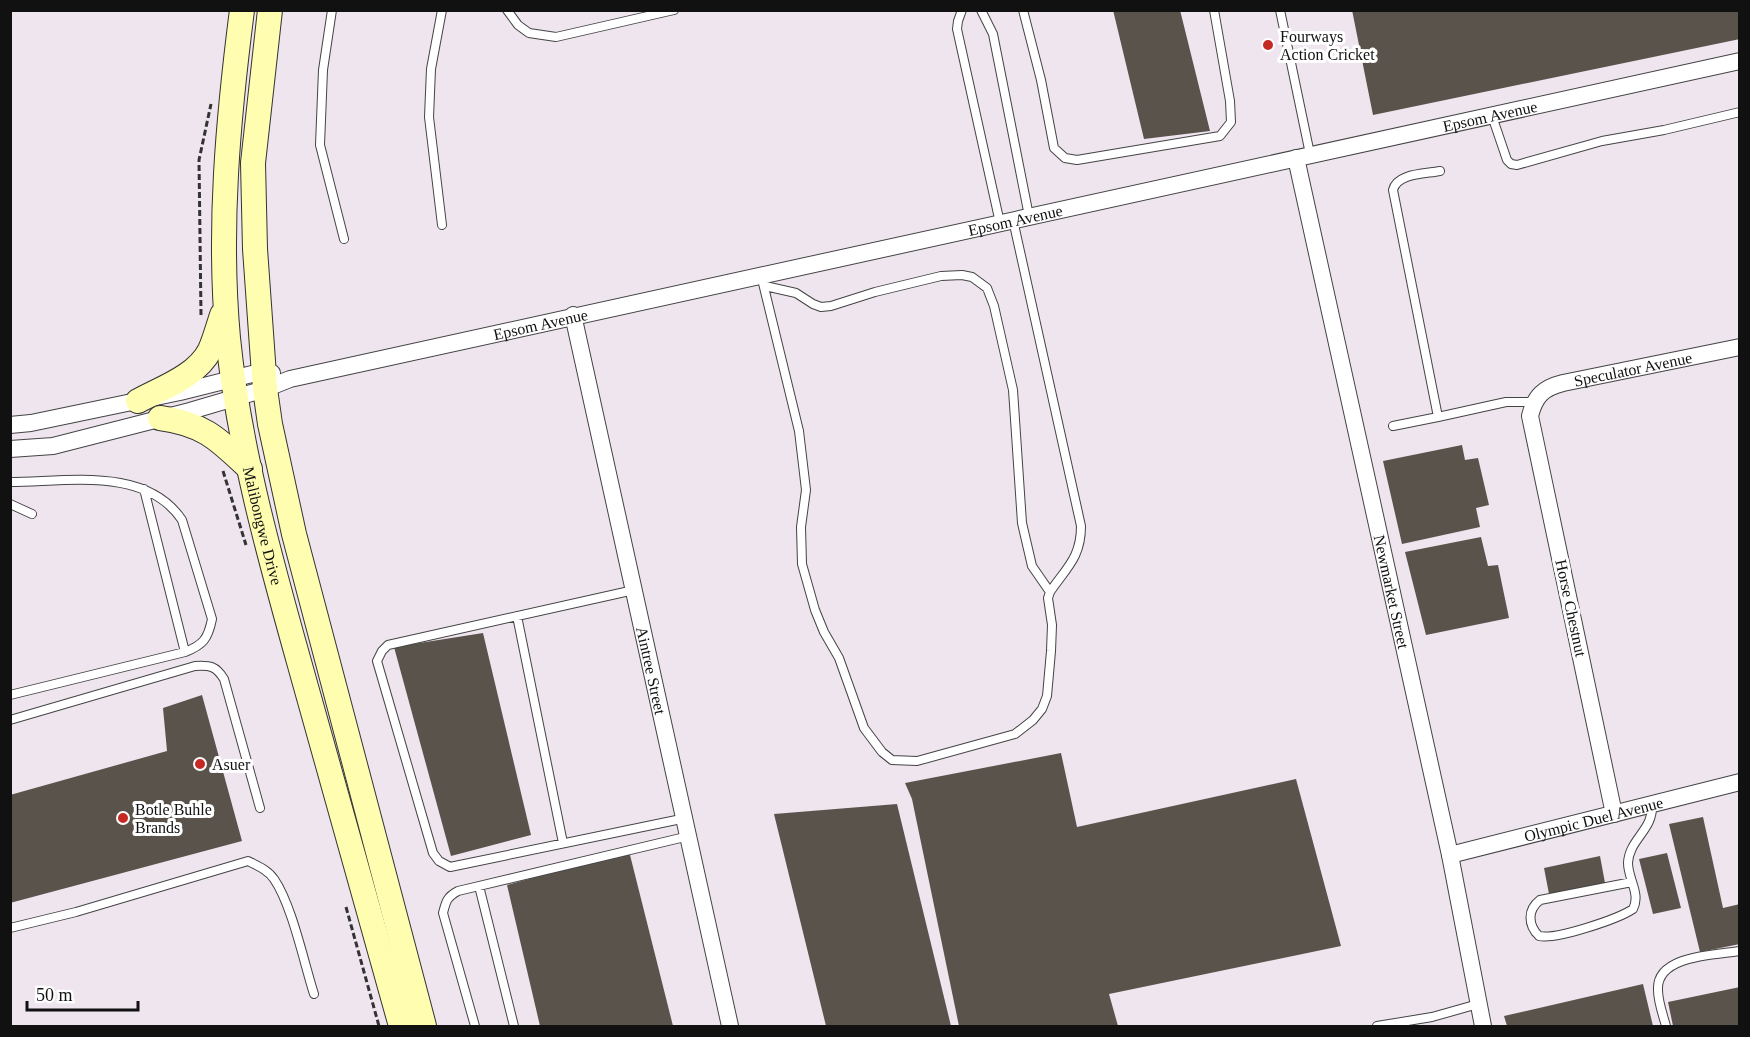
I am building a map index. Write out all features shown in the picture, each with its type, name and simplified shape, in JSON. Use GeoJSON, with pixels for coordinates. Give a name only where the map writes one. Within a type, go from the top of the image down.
{"type":"FeatureCollection","features":[{"type":"Feature","properties":{"kind":"main road","name":"Malibongwe Drive"},"geometry":{"type":"LineString","coordinates":[[242,10],[226,165],[224,244],[226,303],[235,387],[265,538],[401,1026]]}},
{"type":"Feature","properties":{"kind":"main road","name":"Malibongwe Drive"},"geometry":{"type":"LineString","coordinates":[[270,10],[254,163],[255,249],[270,424],[294,534],[424,1026]]}},
{"type":"Feature","properties":{"kind":"main road"},"geometry":{"type":"LineString","coordinates":[[138,401],[189,373],[203,361],[210,351],[226,303]]}},
{"type":"Feature","properties":{"kind":"main road"},"geometry":{"type":"LineString","coordinates":[[160,418],[182,420],[211,433],[250,469]]}},
{"type":"Feature","properties":{"kind":"street","name":"Epsom Avenue"},"geometry":{"type":"LineString","coordinates":[[265,380],[290,379],[573,315],[763,280],[1014,219],[1740,61]]}},
{"type":"Feature","properties":{"kind":"street","name":"Newmarket Street"},"geometry":{"type":"LineString","coordinates":[[1303,156],[1450,855],[1483,1026]]}},
{"type":"Feature","properties":{"kind":"street","name":"Aintree Street"},"geometry":{"type":"LineString","coordinates":[[573,315],[686,818],[730,1026]]}},
{"type":"Feature","properties":{"kind":"street","name":"Speculator Avenue"},"geometry":{"type":"LineString","coordinates":[[1534,402],[1550,387],[1563,383],[1739,350]]}},
{"type":"Feature","properties":{"kind":"street"},"geometry":{"type":"LineString","coordinates":[[10,425],[265,380]]}},
{"type":"Feature","properties":{"kind":"street"},"geometry":{"type":"LineString","coordinates":[[10,449],[53,446],[190,411],[235,387]]}},
{"type":"Feature","properties":{"kind":"street","name":"Horse Chestnut"},"geometry":{"type":"LineString","coordinates":[[1534,402],[1530,416],[1614,814]]}},
{"type":"Feature","properties":{"kind":"street","name":"Olympic Duel Avenue"},"geometry":{"type":"LineString","coordinates":[[1450,855],[1740,782]]}},
{"type":"Feature","properties":{"kind":"lane"},"geometry":{"type":"LineString","coordinates":[[332,10],[323,70],[320,145],[344,239]]}},
{"type":"Feature","properties":{"kind":"lane"},"geometry":{"type":"LineString","coordinates":[[442,10],[431,69],[429,117],[442,225]]}},
{"type":"Feature","properties":{"kind":"lane"},"geometry":{"type":"LineString","coordinates":[[507,10],[518,25],[529,33],[556,37],[674,10]]}},
{"type":"Feature","properties":{"kind":"lane"},"geometry":{"type":"LineString","coordinates":[[763,280],[799,431],[806,490],[801,526],[802,564],[815,610],[839,658],[864,728],[882,752],[892,760],[917,761],[1015,734],[1033,720],[1042,709],[1047,696],[1052,625],[1048,598],[1078,552],[1081,543],[1081,526],[1014,219],[957,28],[957,21],[962,10]]}},
{"type":"Feature","properties":{"kind":"lane"},"geometry":{"type":"LineString","coordinates":[[981,10],[993,34],[1014,219]]}},
{"type":"Feature","properties":{"kind":"lane"},"geometry":{"type":"LineString","coordinates":[[1023,10],[1041,80],[1054,148],[1065,158],[1077,160],[1220,136],[1231,122],[1230,100],[1214,10]]}},
{"type":"Feature","properties":{"kind":"lane"},"geometry":{"type":"LineString","coordinates":[[1280,10],[1303,156]]}},
{"type":"Feature","properties":{"kind":"lane"},"geometry":{"type":"LineString","coordinates":[[1492,116],[1507,160],[1517,165],[1602,141],[1664,130],[1740,112]]}},
{"type":"Feature","properties":{"kind":"lane"},"geometry":{"type":"LineString","coordinates":[[1438,417],[1393,190],[1394,185],[1401,178],[1440,171]]}},
{"type":"Feature","properties":{"kind":"lane"},"geometry":{"type":"LineString","coordinates":[[763,280],[796,293],[821,307],[941,276],[972,277],[987,288],[994,306],[1013,390],[1022,523],[1032,566],[1050,592]]}},
{"type":"Feature","properties":{"kind":"lane"},"geometry":{"type":"LineString","coordinates":[[1393,426],[1506,402],[1534,402]]}},
{"type":"Feature","properties":{"kind":"lane"},"geometry":{"type":"LineString","coordinates":[[10,493],[13,482],[95,481],[131,484],[172,506],[182,520],[212,619],[209,633],[199,646],[185,652],[10,695]]}},
{"type":"Feature","properties":{"kind":"lane"},"geometry":{"type":"LineString","coordinates":[[144,489],[185,652]]}},
{"type":"Feature","properties":{"kind":"lane"},"geometry":{"type":"LineString","coordinates":[[10,504],[32,514]]}},
{"type":"Feature","properties":{"kind":"lane"},"geometry":{"type":"LineString","coordinates":[[635,590],[388,645],[376,661],[433,853],[439,861],[450,867],[686,818]]}},
{"type":"Feature","properties":{"kind":"lane"},"geometry":{"type":"LineString","coordinates":[[517,616],[563,843]]}},
{"type":"Feature","properties":{"kind":"lane"},"geometry":{"type":"LineString","coordinates":[[10,720],[195,666],[210,665],[219,671],[224,679],[260,808]]}},
{"type":"Feature","properties":{"kind":"lane"},"geometry":{"type":"LineString","coordinates":[[1632,882],[1540,900],[1532,908],[1530,914],[1532,927],[1539,936],[1550,937],[1594,925],[1633,909],[1636,904],[1632,882],[1628,864],[1634,845],[1653,815],[1652,804]]}},
{"type":"Feature","properties":{"kind":"lane"},"geometry":{"type":"LineString","coordinates":[[475,1026],[443,913],[446,900],[450,896],[458,891],[689,836]]}},
{"type":"Feature","properties":{"kind":"lane"},"geometry":{"type":"LineString","coordinates":[[10,928],[76,912],[248,861],[262,868],[274,878],[282,894],[314,994]]}},
{"type":"Feature","properties":{"kind":"lane"},"geometry":{"type":"LineString","coordinates":[[479,886],[514,1026]]}},
{"type":"Feature","properties":{"kind":"lane"},"geometry":{"type":"LineString","coordinates":[[1666,1026],[1658,988],[1660,976],[1666,968],[1678,962],[1740,951]]}},
{"type":"Feature","properties":{"kind":"lane"},"geometry":{"type":"LineString","coordinates":[[1377,1026],[1432,1017],[1478,1004]]}},
{"type":"Feature","properties":{"kind":"shaded area"},"geometry":{"type":"Polygon","coordinates":[[[11,11],[1739,11],[1739,1026],[11,1026],[11,11]]]}},
{"type":"Feature","properties":{"kind":"building"},"geometry":{"type":"Polygon","coordinates":[[[1113,10],[1180,10],[1210,131],[1144,139],[1113,10]]]}},
{"type":"Feature","properties":{"kind":"building"},"geometry":{"type":"Polygon","coordinates":[[[1352,10],[1740,10],[1740,39],[1373,115],[1352,10]]]}},
{"type":"Feature","properties":{"kind":"building"},"geometry":{"type":"Polygon","coordinates":[[[1462,445],[1465,460],[1478,458],[1489,505],[1476,508],[1480,527],[1402,544],[1383,461],[1462,445]]]}},
{"type":"Feature","properties":{"kind":"building"},"geometry":{"type":"Polygon","coordinates":[[[1481,537],[1488,566],[1498,565],[1509,618],[1426,635],[1405,552],[1481,537]]]}},
{"type":"Feature","properties":{"kind":"building"},"geometry":{"type":"Polygon","coordinates":[[[483,633],[531,835],[451,856],[394,647],[483,633]]]}},
{"type":"Feature","properties":{"kind":"building","name":"Botle Buhle Brands"},"geometry":{"type":"Polygon","coordinates":[[[202,695],[242,841],[10,903],[10,795],[167,751],[163,708],[202,695]]]}},
{"type":"Feature","properties":{"kind":"building"},"geometry":{"type":"Polygon","coordinates":[[[1061,753],[1077,827],[1296,779],[1341,946],[1109,994],[1118,1026],[959,1026],[912,799],[905,783],[1061,753]]]}},
{"type":"Feature","properties":{"kind":"building"},"geometry":{"type":"Polygon","coordinates":[[[897,804],[951,1026],[826,1026],[774,814],[897,804]]]}},
{"type":"Feature","properties":{"kind":"building"},"geometry":{"type":"Polygon","coordinates":[[[1703,817],[1723,908],[1740,904],[1740,944],[1700,952],[1669,824],[1703,817]]]}},
{"type":"Feature","properties":{"kind":"building"},"geometry":{"type":"Polygon","coordinates":[[[629,851],[673,1026],[540,1026],[507,885],[629,851]]]}},
{"type":"Feature","properties":{"kind":"building"},"geometry":{"type":"Polygon","coordinates":[[[1667,853],[1681,908],[1653,914],[1639,859],[1667,853]]]}},
{"type":"Feature","properties":{"kind":"building"},"geometry":{"type":"Polygon","coordinates":[[[1600,856],[1605,883],[1549,894],[1544,868],[1600,856]]]}},
{"type":"Feature","properties":{"kind":"building"},"geometry":{"type":"Polygon","coordinates":[[[1643,984],[1653,1026],[1507,1026],[1504,1016],[1643,984]]]}},
{"type":"Feature","properties":{"kind":"building"},"geometry":{"type":"Polygon","coordinates":[[[1740,987],[1740,1026],[1673,1026],[1668,1002],[1740,987]]]}},
{"type":"Feature","properties":{"kind":"place","name":"Fourways Action Cricket"},"geometry":{"type":"Point","coordinates":[1268,45]}},
{"type":"Feature","properties":{"kind":"place","name":"Asuer"},"geometry":{"type":"Point","coordinates":[200,764]}},
{"type":"Feature","properties":{"kind":"place","name":"Botle Buhle Brands"},"geometry":{"type":"Point","coordinates":[123,818]}}]}
